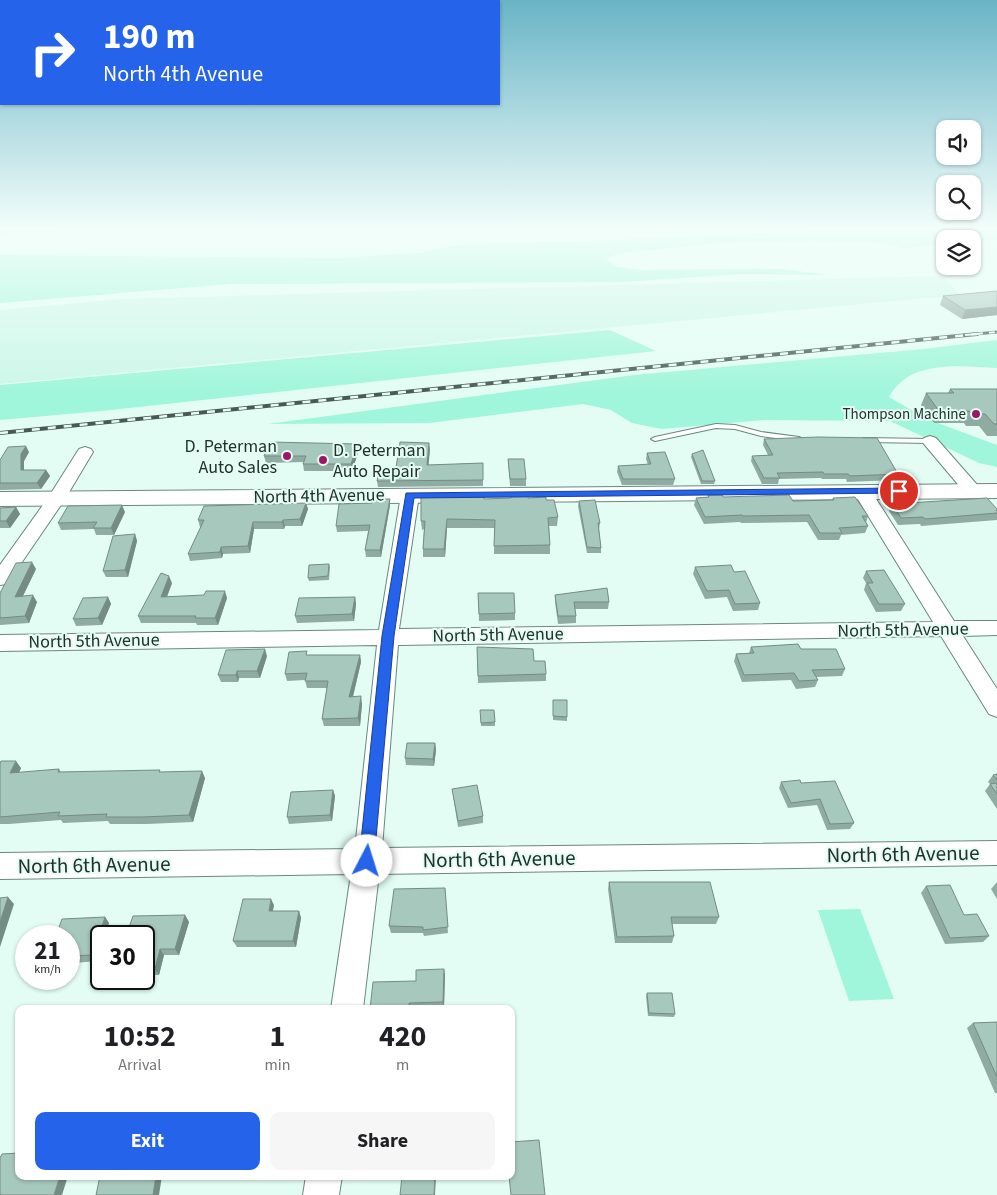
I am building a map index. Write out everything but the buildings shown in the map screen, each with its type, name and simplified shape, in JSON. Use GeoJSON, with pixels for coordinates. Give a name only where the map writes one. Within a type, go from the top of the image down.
{"type":"FeatureCollection","features":[{"type":"Feature","properties":{"kind":"main road","name":"North 4th Avenue"},"geometry":{"type":"LineString","coordinates":[[0,499],[862,490],[997,491]]}},
{"type":"Feature","properties":{"kind":"street"},"geometry":{"type":"LineString","coordinates":[[930,441],[973,491]]}},
{"type":"Feature","properties":{"kind":"street"},"geometry":{"type":"LineString","coordinates":[[0,579],[56,499],[85,452]]}},
{"type":"Feature","properties":{"kind":"street"},"geometry":{"type":"LineString","coordinates":[[862,490],[997,708]]}},
{"type":"Feature","properties":{"kind":"street"},"geometry":{"type":"LineString","coordinates":[[348,1005],[367,861],[388,636],[410,495]]}},
{"type":"Feature","properties":{"kind":"street","name":"North 5th Avenue"},"geometry":{"type":"LineString","coordinates":[[0,643],[997,628]]}},
{"type":"Feature","properties":{"kind":"street","name":"North 6th Avenue"},"geometry":{"type":"LineString","coordinates":[[0,866],[997,853]]}},
{"type":"Feature","properties":{"kind":"street"},"geometry":{"type":"LineString","coordinates":[[322,1195],[324,1180]]}},
{"type":"Feature","properties":{"kind":"lane"},"geometry":{"type":"LineString","coordinates":[[655,439],[716,426],[735,427],[782,438],[804,440]]}},
{"type":"Feature","properties":{"kind":"lane"},"geometry":{"type":"LineString","coordinates":[[853,440],[930,441]]}},
{"type":"Feature","properties":{"kind":"shaded area"},"geometry":{"type":"Polygon","coordinates":[[[701,283],[949,283],[960,295],[0,384],[0,310],[121,299],[701,283]]]}},
{"type":"Feature","properties":{"kind":"green space"},"geometry":{"type":"Polygon","coordinates":[[[0,283],[473,283],[231,284],[0,303],[0,283]]]}},
{"type":"Feature","properties":{"kind":"green space"},"geometry":{"type":"Polygon","coordinates":[[[610,330],[656,351],[102,411],[0,420],[0,385],[610,330]]]}},
{"type":"Feature","properties":{"kind":"green space"},"geometry":{"type":"Polygon","coordinates":[[[997,340],[997,368],[952,366],[922,371],[909,376],[898,385],[889,397],[927,419],[997,445],[997,467],[979,463],[890,421],[765,420],[662,429],[632,423],[611,410],[583,404],[429,423],[268,424],[634,375],[923,349],[997,340]]]}},
{"type":"Feature","properties":{"kind":"green space"},"geometry":{"type":"Polygon","coordinates":[[[860,909],[894,999],[849,1001],[818,910],[860,909]]]}},
{"type":"Feature","properties":{"kind":"railway"},"geometry":{"type":"LineString","coordinates":[[965,335],[997,332]]}},
{"type":"Feature","properties":{"kind":"railway"},"geometry":{"type":"LineString","coordinates":[[0,433],[977,334]]}},
{"type":"Feature","properties":{"kind":"place","name":"Thompson Machine"},"geometry":{"type":"Point","coordinates":[976,414]}},
{"type":"Feature","properties":{"kind":"place","name":"D. Peterman Auto Sales"},"geometry":{"type":"Point","coordinates":[287,456]}},
{"type":"Feature","properties":{"kind":"place","name":"D. Peterman Auto Repair"},"geometry":{"type":"Point","coordinates":[323,460]}},
{"type":"Feature","properties":{"kind":"route"},"geometry":{"type":"LineString","coordinates":[[367,861],[388,636],[410,495],[899,491]]}}]}
